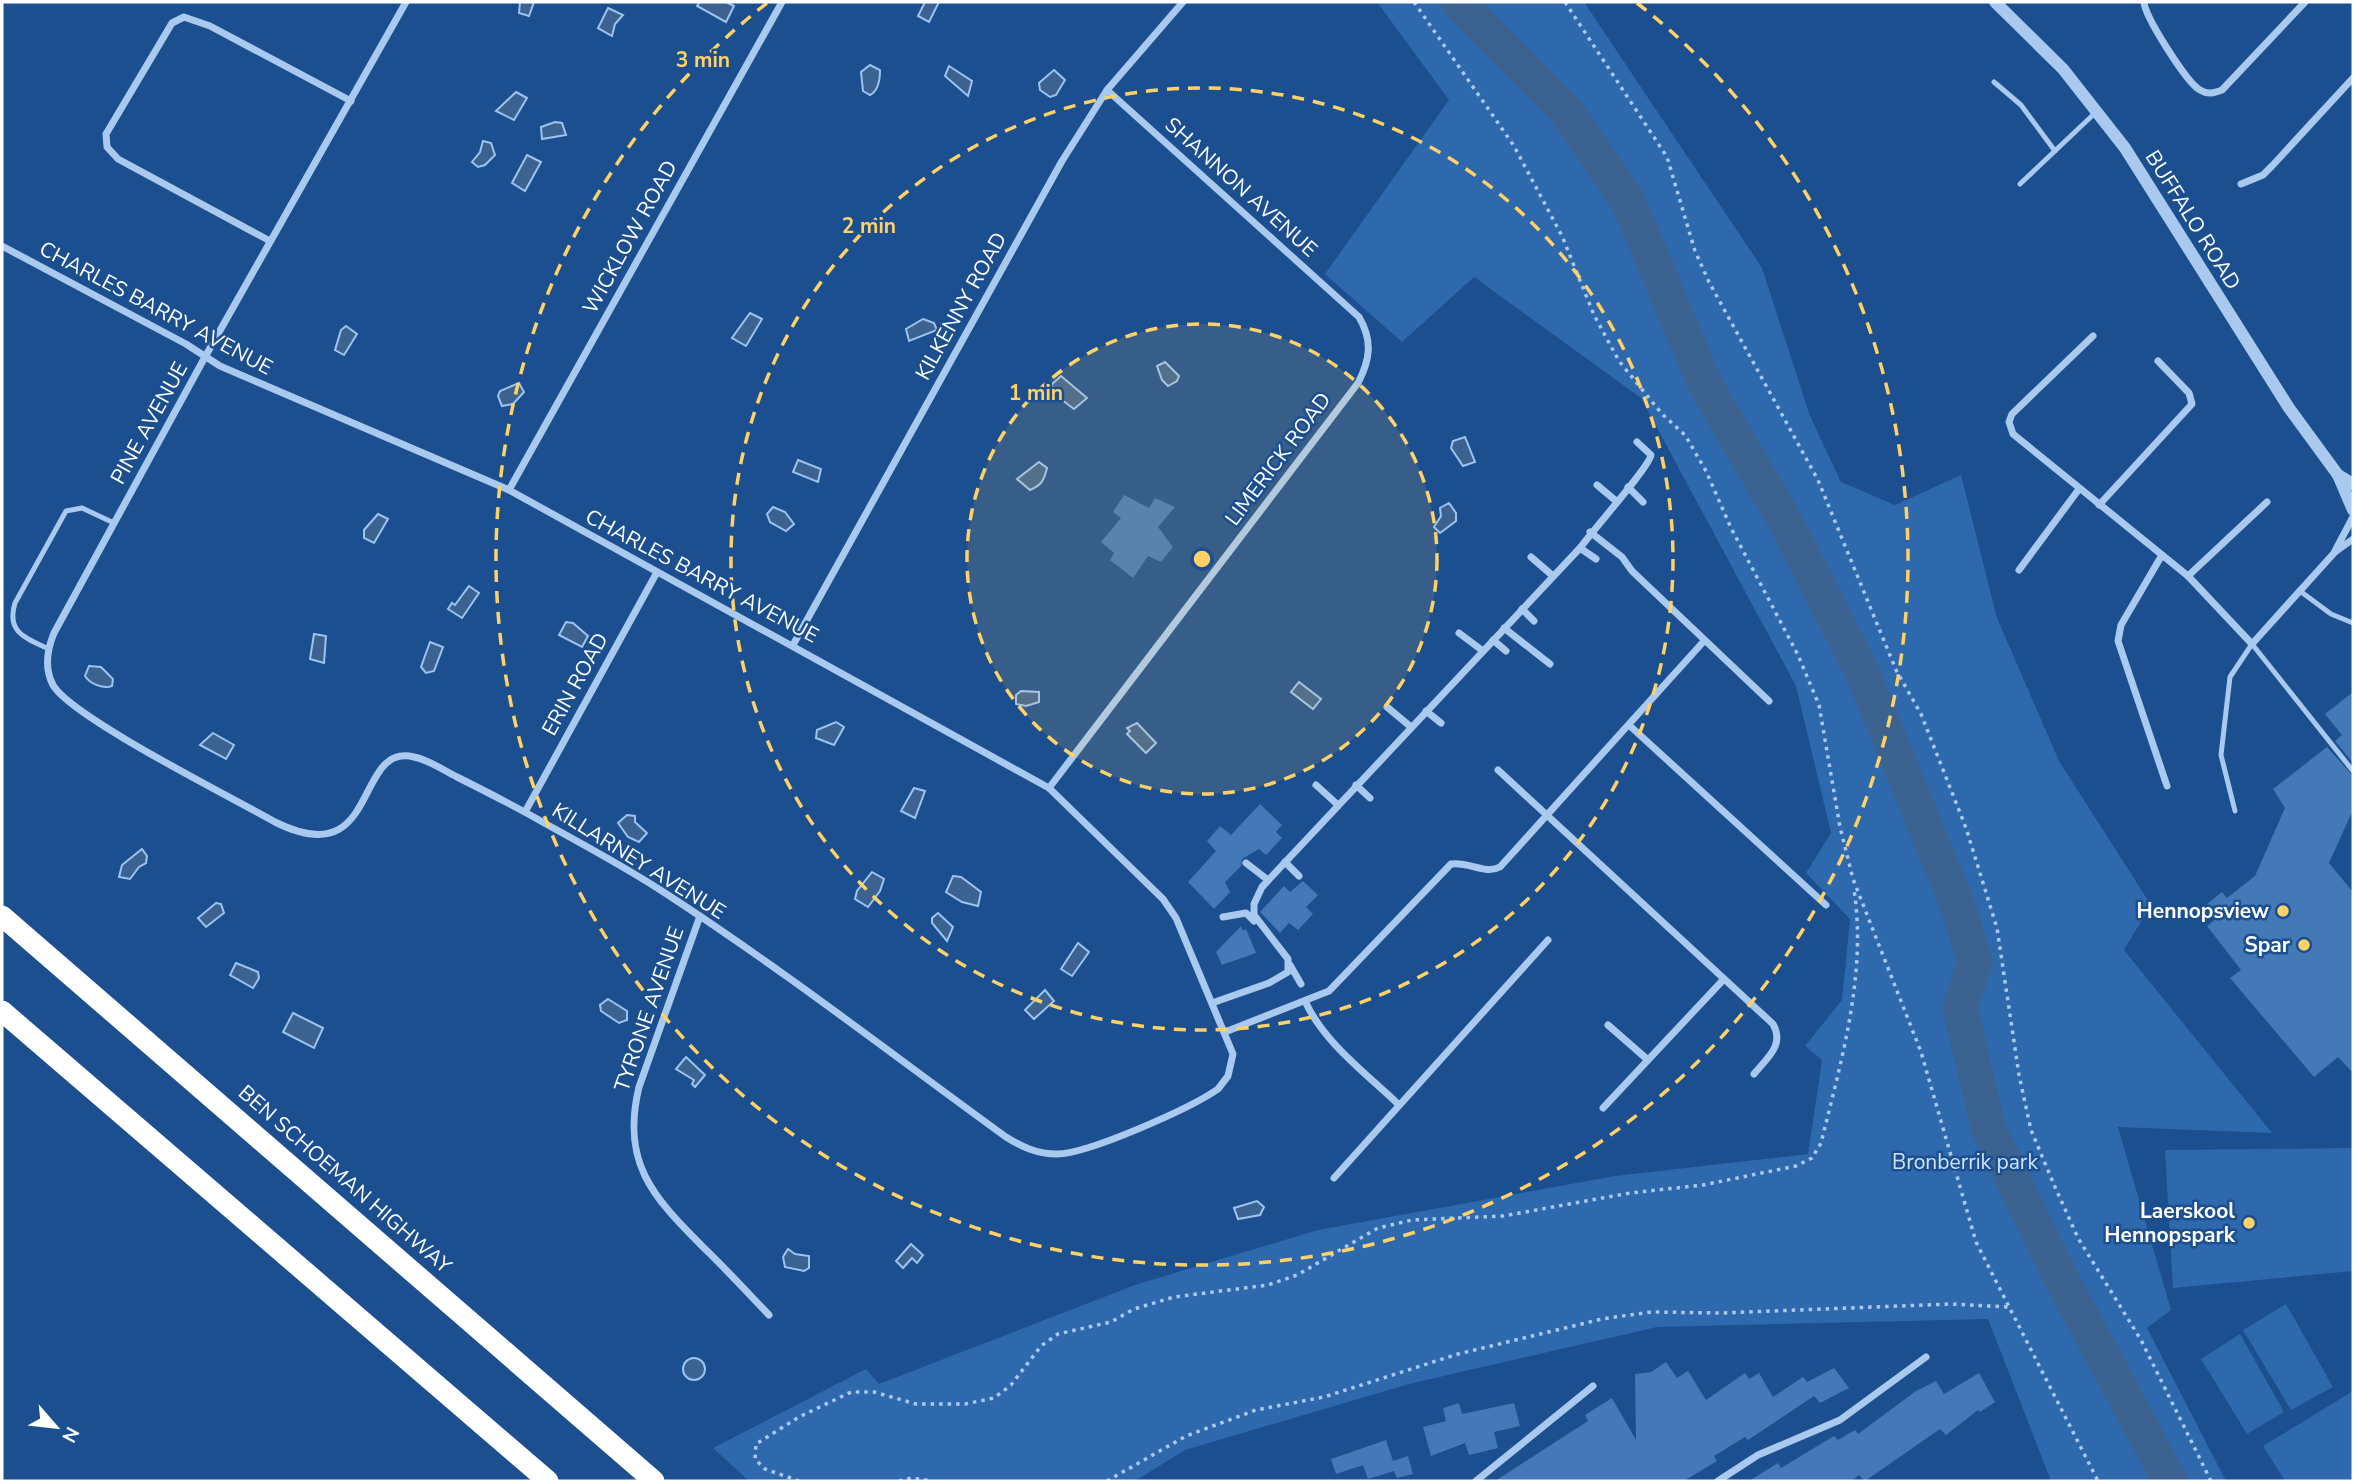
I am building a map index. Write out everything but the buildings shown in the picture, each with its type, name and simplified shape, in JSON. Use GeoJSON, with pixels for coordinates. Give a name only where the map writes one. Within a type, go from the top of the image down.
{"type":"FeatureCollection","features":[{"type":"Feature","properties":{"kind":"highway","name":"BEN SCHOEMAN HIGHWAY"},"geometry":{"type":"LineString","coordinates":[[2,916],[654,1481]]}},
{"type":"Feature","properties":{"kind":"highway"},"geometry":{"type":"LineString","coordinates":[[2,1011],[548,1481]]}},
{"type":"Feature","properties":{"kind":"street","name":"PINE AVENUE"},"geometry":{"type":"LineString","coordinates":[[48,649],[54,633],[205,357],[406,2]]}},
{"type":"Feature","properties":{"kind":"street","name":"WICKLOW ROAD"},"geometry":{"type":"LineString","coordinates":[[509,490],[782,2]]}},
{"type":"Feature","properties":{"kind":"street","name":"KILKENNY ROAD"},"geometry":{"type":"LineString","coordinates":[[793,645],[1062,160],[1107,90],[1184,2]]}},
{"type":"Feature","properties":{"kind":"street","name":"BUFFALO ROAD"},"geometry":{"type":"LineString","coordinates":[[1995,2],[2063,69],[2125,148],[2289,408],[2338,475],[2353,510]]}},
{"type":"Feature","properties":{"kind":"street"},"geometry":{"type":"LineString","coordinates":[[2144,2],[2151,22],[2196,88],[2211,93],[2222,90],[2305,2]]}},
{"type":"Feature","properties":{"kind":"street"},"geometry":{"type":"LineString","coordinates":[[270,241],[118,159],[107,147],[106,134],[172,23],[184,17],[210,26],[351,101]]}},
{"type":"Feature","properties":{"kind":"street"},"geometry":{"type":"LineString","coordinates":[[2241,184],[2263,175],[2353,78]]}},
{"type":"Feature","properties":{"kind":"street","name":"SHANNON AVENUE"},"geometry":{"type":"LineString","coordinates":[[1107,90],[1352,310]]}},
{"type":"Feature","properties":{"kind":"street","name":"CHARLES BARRY AVENUE"},"geometry":{"type":"LineString","coordinates":[[2,246],[186,344],[205,357],[509,490],[656,574],[793,645],[1049,788],[1163,899],[1176,918],[1225,1032],[1233,1060],[1228,1076],[1218,1089]]}},
{"type":"Feature","properties":{"kind":"street","name":"LIMERICK ROAD"},"geometry":{"type":"LineString","coordinates":[[1049,788],[1358,383],[1366,367],[1369,347],[1364,325],[1352,310]]}},
{"type":"Feature","properties":{"kind":"street"},"geometry":{"type":"LineString","coordinates":[[2093,336],[2012,414],[2009,422],[2012,434],[2188,576],[2252,644],[2335,552],[2353,539]]}},
{"type":"Feature","properties":{"kind":"street"},"geometry":{"type":"LineString","coordinates":[[2099,505],[2192,404],[2189,393],[2158,360]]}},
{"type":"Feature","properties":{"kind":"street"},"geometry":{"type":"LineString","coordinates":[[1257,923],[1254,904],[1268,880],[1580,548],[1615,500],[1650,463],[1651,455],[1637,442]]}},
{"type":"Feature","properties":{"kind":"street","name":"BUFFALO ROAD"},"geometry":{"type":"LineString","coordinates":[[2338,475],[2353,484]]}},
{"type":"Feature","properties":{"kind":"street"},"geometry":{"type":"LineString","coordinates":[[1597,485],[1615,500]]}},
{"type":"Feature","properties":{"kind":"street"},"geometry":{"type":"LineString","coordinates":[[1628,487],[1643,502]]}},
{"type":"Feature","properties":{"kind":"street"},"geometry":{"type":"LineString","coordinates":[[2019,570],[2080,489]]}},
{"type":"Feature","properties":{"kind":"street"},"geometry":{"type":"LineString","coordinates":[[2188,576],[2267,502]]}},
{"type":"Feature","properties":{"kind":"street"},"geometry":{"type":"LineString","coordinates":[[2335,552],[2353,517]]}},
{"type":"Feature","properties":{"kind":"street"},"geometry":{"type":"LineString","coordinates":[[1590,532],[1622,556],[1632,571],[1769,701]]}},
{"type":"Feature","properties":{"kind":"street"},"geometry":{"type":"LineString","coordinates":[[1580,548],[1596,558]]}},
{"type":"Feature","properties":{"kind":"street"},"geometry":{"type":"LineString","coordinates":[[2162,555],[2121,625],[2118,641],[2167,786]]}},
{"type":"Feature","properties":{"kind":"street"},"geometry":{"type":"LineString","coordinates":[[1531,557],[1553,576]]}},
{"type":"Feature","properties":{"kind":"street","name":"ERIN ROAD"},"geometry":{"type":"LineString","coordinates":[[525,812],[656,574]]}},
{"type":"Feature","properties":{"kind":"street"},"geometry":{"type":"LineString","coordinates":[[1522,610],[1534,621]]}},
{"type":"Feature","properties":{"kind":"street"},"geometry":{"type":"LineString","coordinates":[[1504,628],[1550,664]]}},
{"type":"Feature","properties":{"kind":"street"},"geometry":{"type":"LineString","coordinates":[[1459,633],[1483,651]]}},
{"type":"Feature","properties":{"kind":"street"},"geometry":{"type":"LineString","coordinates":[[1493,640],[1506,651]]}},
{"type":"Feature","properties":{"kind":"street"},"geometry":{"type":"LineString","coordinates":[[1225,1032],[1329,991],[1451,863],[1466,863],[1494,870],[1547,817],[1704,640]]}},
{"type":"Feature","properties":{"kind":"street","name":"KILLARNEY AVENUE"},"geometry":{"type":"LineString","coordinates":[[48,649],[47,660],[53,685],[83,713],[295,832],[317,836],[341,829],[358,808],[379,771],[388,762],[406,756],[426,762],[525,812],[663,891],[1006,1137],[1031,1150],[1055,1154],[1081,1151],[1218,1089]]}},
{"type":"Feature","properties":{"kind":"street"},"geometry":{"type":"LineString","coordinates":[[1387,708],[1411,727]]}},
{"type":"Feature","properties":{"kind":"street"},"geometry":{"type":"LineString","coordinates":[[1426,711],[1441,723]]}},
{"type":"Feature","properties":{"kind":"street"},"geometry":{"type":"LineString","coordinates":[[1630,726],[1826,905]]}},
{"type":"Feature","properties":{"kind":"street"},"geometry":{"type":"LineString","coordinates":[[1498,770],[1777,1031],[1777,1046],[1754,1074]]}},
{"type":"Feature","properties":{"kind":"street"},"geometry":{"type":"LineString","coordinates":[[1316,785],[1338,805]]}},
{"type":"Feature","properties":{"kind":"street"},"geometry":{"type":"LineString","coordinates":[[1356,785],[1370,798]]}},
{"type":"Feature","properties":{"kind":"street"},"geometry":{"type":"LineString","coordinates":[[1285,862],[1299,876]]}},
{"type":"Feature","properties":{"kind":"street"},"geometry":{"type":"LineString","coordinates":[[1246,863],[1268,880]]}},
{"type":"Feature","properties":{"kind":"street"},"geometry":{"type":"LineString","coordinates":[[1223,917],[1246,913],[1290,965],[1301,984]]}},
{"type":"Feature","properties":{"kind":"street","name":"TYRONE AVENUE"},"geometry":{"type":"LineString","coordinates":[[700,916],[639,1087],[633,1111],[633,1142],[640,1168],[655,1197],[769,1315]]}},
{"type":"Feature","properties":{"kind":"street"},"geometry":{"type":"LineString","coordinates":[[1334,1178],[1548,940]]}},
{"type":"Feature","properties":{"kind":"street"},"geometry":{"type":"LineString","coordinates":[[1212,1003],[1282,978],[1290,965]]}},
{"type":"Feature","properties":{"kind":"street"},"geometry":{"type":"LineString","coordinates":[[1602,1108],[1724,979]]}},
{"type":"Feature","properties":{"kind":"street"},"geometry":{"type":"LineString","coordinates":[[1305,1001],[1312,1018],[1329,1037],[1399,1105]]}},
{"type":"Feature","properties":{"kind":"street"},"geometry":{"type":"LineString","coordinates":[[1608,1025],[1648,1060]]}},
{"type":"Feature","properties":{"kind":"street"},"geometry":{"type":"LineString","coordinates":[[1718,1481],[1758,1455],[1840,1420],[1926,1357]]}},
{"type":"Feature","properties":{"kind":"street"},"geometry":{"type":"LineString","coordinates":[[1476,1481],[1593,1386]]}},
{"type":"Feature","properties":{"kind":"lane"},"geometry":{"type":"LineString","coordinates":[[1994,82],[2021,105],[2055,151]]}},
{"type":"Feature","properties":{"kind":"lane"},"geometry":{"type":"LineString","coordinates":[[2020,184],[2097,110]]}},
{"type":"Feature","properties":{"kind":"lane"},"geometry":{"type":"LineString","coordinates":[[48,649],[22,637],[14,629],[11,616],[15,603],[66,511],[82,508],[114,523]]}},
{"type":"Feature","properties":{"kind":"lane"},"geometry":{"type":"LineString","coordinates":[[2299,590],[2330,614],[2353,623]]}},
{"type":"Feature","properties":{"kind":"lane"},"geometry":{"type":"LineString","coordinates":[[2235,811],[2221,755],[2230,677],[2252,644],[2353,771]]}},
{"type":"Feature","properties":{"kind":"path"},"geometry":{"type":"LineString","coordinates":[[1414,2],[1514,146],[1562,236],[1594,315],[1619,360],[1662,414],[1685,435],[1706,471],[1731,528],[1798,655],[1819,705],[1840,827],[1853,879],[1921,1052],[1976,1242],[2098,1481]]}},
{"type":"Feature","properties":{"kind":"path"},"geometry":{"type":"LineString","coordinates":[[1565,2],[1667,158],[1695,251],[1709,282],[1818,480],[1896,670],[1921,714],[1966,828],[1997,928],[2019,1075],[2031,1130],[2078,1238],[2141,1340],[2211,1481]]}},
{"type":"Feature","properties":{"kind":"path"},"geometry":{"type":"LineString","coordinates":[[799,1481],[765,1469],[755,1459],[756,1444],[799,1417],[850,1392],[874,1392],[916,1404],[965,1404],[994,1398],[1011,1385],[1041,1346],[1058,1334],[1111,1322],[1134,1309],[1174,1297],[1268,1284],[1297,1275],[1378,1228],[1412,1220],[1503,1216],[1630,1193],[1703,1185],[1796,1166],[1812,1158],[1821,1143],[1852,997],[1858,946],[1853,879]]}},
{"type":"Feature","properties":{"kind":"path"},"geometry":{"type":"LineString","coordinates":[[1107,1481],[1186,1436],[1256,1410],[1324,1397],[1458,1354],[1602,1318],[1651,1312],[1721,1313],[1950,1304],[2009,1307]]}},
{"type":"Feature","properties":{"kind":"path"},"geometry":{"type":"LineString","coordinates":[[899,1481],[911,1478],[933,1481]]}},
{"type":"Feature","properties":{"kind":"green space","name":"Bronberrik park"},"geometry":{"type":"Polygon","coordinates":[[[1377,2],[1584,2],[1762,268],[1810,416],[1841,482],[1895,505],[1961,475],[1997,618],[2059,761],[2151,905],[2124,950],[2272,1133],[2118,1127],[2171,1310],[2147,1328],[2226,1481],[2051,1481],[1988,1319],[1657,1327],[1409,1384],[1185,1450],[1135,1481],[749,1481],[713,1448],[866,1369],[879,1384],[1135,1285],[1318,1230],[1615,1176],[1808,1154],[1822,1060],[1805,1046],[1842,1000],[1850,919],[1806,873],[1831,833],[1796,686],[1641,398],[1474,277],[1402,342],[1325,274],[1449,100],[1377,2]]]}},
{"type":"Feature","properties":{"kind":"green space"},"geometry":{"type":"Polygon","coordinates":[[[2353,1148],[2353,1271],[2173,1288],[2165,1150],[2353,1148]]]}},
{"type":"Feature","properties":{"kind":"green space"},"geometry":{"type":"Polygon","coordinates":[[[2286,1304],[2333,1387],[2291,1410],[2243,1330],[2286,1304]]]}},
{"type":"Feature","properties":{"kind":"green space"},"geometry":{"type":"Polygon","coordinates":[[[2240,1334],[2284,1412],[2247,1434],[2201,1359],[2240,1334]]]}},
{"type":"Feature","properties":{"kind":"green space"},"geometry":{"type":"Polygon","coordinates":[[[2353,1391],[2353,1481],[2285,1481],[2263,1446],[2353,1391]]]}},
{"type":"Feature","properties":{"kind":"shaded area"},"geometry":{"type":"Polygon","coordinates":[[[520,2],[534,2],[529,16],[519,13],[520,2]]]}},
{"type":"Feature","properties":{"kind":"shaded area"},"geometry":{"type":"Polygon","coordinates":[[[700,2],[726,2],[734,6],[726,22],[697,6],[700,2]]]}},
{"type":"Feature","properties":{"kind":"shaded area"},"geometry":{"type":"Polygon","coordinates":[[[925,2],[939,2],[929,22],[918,16],[925,2]]]}},
{"type":"Feature","properties":{"kind":"shaded area"},"geometry":{"type":"Polygon","coordinates":[[[608,8],[623,15],[615,24],[612,36],[598,28],[608,8]]]}},
{"type":"Feature","properties":{"kind":"shaded area"},"geometry":{"type":"Polygon","coordinates":[[[870,65],[880,70],[877,88],[870,95],[863,91],[861,72],[870,65]]]}},
{"type":"Feature","properties":{"kind":"shaded area"},"geometry":{"type":"Polygon","coordinates":[[[949,66],[972,81],[968,96],[945,76],[949,66]]]}},
{"type":"Feature","properties":{"kind":"shaded area"},"geometry":{"type":"Polygon","coordinates":[[[1054,70],[1065,80],[1056,95],[1050,97],[1040,90],[1039,83],[1054,70]]]}},
{"type":"Feature","properties":{"kind":"shaded area"},"geometry":{"type":"Polygon","coordinates":[[[516,92],[527,98],[514,120],[496,111],[516,92]]]}},
{"type":"Feature","properties":{"kind":"shaded area"},"geometry":{"type":"Polygon","coordinates":[[[555,122],[562,123],[566,135],[542,139],[541,127],[555,122]]]}},
{"type":"Feature","properties":{"kind":"shaded area"},"geometry":{"type":"Polygon","coordinates":[[[483,141],[491,143],[495,155],[485,165],[478,167],[472,162],[480,152],[483,141]]]}},
{"type":"Feature","properties":{"kind":"shaded area"},"geometry":{"type":"Polygon","coordinates":[[[527,155],[541,162],[525,191],[512,183],[527,155]]]}},
{"type":"Feature","properties":{"kind":"shaded area"},"geometry":{"type":"Polygon","coordinates":[[[750,313],[762,319],[746,346],[732,338],[750,313]]]}},
{"type":"Feature","properties":{"kind":"shaded area"},"geometry":{"type":"Polygon","coordinates":[[[923,319],[934,323],[937,330],[909,341],[906,329],[923,319]]]}},
{"type":"Feature","properties":{"kind":"shaded area"},"geometry":{"type":"Polygon","coordinates":[[[346,326],[357,334],[344,355],[335,350],[341,330],[346,326]]]}},
{"type":"Feature","properties":{"kind":"shaded area"},"geometry":{"type":"Polygon","coordinates":[[[1165,362],[1179,376],[1177,381],[1168,386],[1162,380],[1157,366],[1165,362]]]}},
{"type":"Feature","properties":{"kind":"shaded area"},"geometry":{"type":"Polygon","coordinates":[[[1061,376],[1087,398],[1074,409],[1054,394],[1052,384],[1061,376]]]}},
{"type":"Feature","properties":{"kind":"shaded area"},"geometry":{"type":"Polygon","coordinates":[[[519,383],[524,392],[513,404],[502,406],[498,396],[500,391],[519,383]]]}},
{"type":"Feature","properties":{"kind":"shaded area"},"geometry":{"type":"Polygon","coordinates":[[[1465,437],[1475,462],[1463,466],[1451,448],[1453,441],[1465,437]]]}},
{"type":"Feature","properties":{"kind":"shaded area"},"geometry":{"type":"Polygon","coordinates":[[[798,460],[821,469],[818,482],[793,472],[798,460]]]}},
{"type":"Feature","properties":{"kind":"shaded area"},"geometry":{"type":"Polygon","coordinates":[[[1039,462],[1047,468],[1045,476],[1040,484],[1030,490],[1017,479],[1039,462]]]}},
{"type":"Feature","properties":{"kind":"shaded area"},"geometry":{"type":"Polygon","coordinates":[[[1449,503],[1456,513],[1456,521],[1440,533],[1434,527],[1441,516],[1440,508],[1449,503]]]}},
{"type":"Feature","properties":{"kind":"shaded area"},"geometry":{"type":"Polygon","coordinates":[[[773,507],[785,512],[794,524],[786,531],[770,522],[767,514],[773,507]]]}},
{"type":"Feature","properties":{"kind":"shaded area"},"geometry":{"type":"Polygon","coordinates":[[[378,514],[388,519],[374,543],[364,538],[364,530],[378,514]]]}},
{"type":"Feature","properties":{"kind":"shaded area"},"geometry":{"type":"Polygon","coordinates":[[[469,586],[479,593],[462,618],[448,609],[452,603],[455,605],[469,586]]]}},
{"type":"Feature","properties":{"kind":"shaded area"},"geometry":{"type":"Polygon","coordinates":[[[566,622],[573,623],[588,636],[582,647],[559,635],[566,622]]]}},
{"type":"Feature","properties":{"kind":"shaded area"},"geometry":{"type":"Polygon","coordinates":[[[314,634],[326,636],[324,663],[310,659],[314,634]]]}},
{"type":"Feature","properties":{"kind":"shaded area"},"geometry":{"type":"Polygon","coordinates":[[[430,642],[443,647],[434,671],[426,673],[421,667],[430,642]]]}},
{"type":"Feature","properties":{"kind":"shaded area"},"geometry":{"type":"Polygon","coordinates":[[[89,666],[101,667],[113,679],[112,686],[101,686],[90,681],[85,676],[89,666]]]}},
{"type":"Feature","properties":{"kind":"shaded area"},"geometry":{"type":"Polygon","coordinates":[[[1299,682],[1321,699],[1313,709],[1291,692],[1299,682]]]}},
{"type":"Feature","properties":{"kind":"shaded area"},"geometry":{"type":"Polygon","coordinates":[[[1021,691],[1039,692],[1039,702],[1026,706],[1016,704],[1016,695],[1021,691]]]}},
{"type":"Feature","properties":{"kind":"shaded area"},"geometry":{"type":"Polygon","coordinates":[[[836,722],[844,727],[834,745],[816,738],[817,730],[836,722]]]}},
{"type":"Feature","properties":{"kind":"shaded area"},"geometry":{"type":"Polygon","coordinates":[[[1137,723],[1156,743],[1146,753],[1127,734],[1130,731],[1127,728],[1137,723]]]}},
{"type":"Feature","properties":{"kind":"shaded area"},"geometry":{"type":"Polygon","coordinates":[[[213,733],[234,745],[226,759],[200,745],[213,733]]]}},
{"type":"Feature","properties":{"kind":"shaded area"},"geometry":{"type":"Polygon","coordinates":[[[914,788],[925,791],[915,818],[901,811],[914,788]]]}},
{"type":"Feature","properties":{"kind":"shaded area"},"geometry":{"type":"Polygon","coordinates":[[[627,815],[635,816],[635,822],[647,833],[639,842],[628,837],[618,823],[627,815]]]}},
{"type":"Feature","properties":{"kind":"shaded area"},"geometry":{"type":"Polygon","coordinates":[[[142,849],[147,856],[146,863],[139,867],[130,879],[119,877],[122,865],[142,849]]]}},
{"type":"Feature","properties":{"kind":"shaded area"},"geometry":{"type":"Polygon","coordinates":[[[872,872],[884,879],[880,891],[868,907],[855,899],[857,891],[872,872]]]}},
{"type":"Feature","properties":{"kind":"shaded area"},"geometry":{"type":"Polygon","coordinates":[[[953,876],[961,877],[981,892],[978,906],[962,902],[946,892],[953,876]]]}},
{"type":"Feature","properties":{"kind":"shaded area"},"geometry":{"type":"Polygon","coordinates":[[[216,903],[221,904],[224,913],[206,927],[198,918],[216,903]]]}},
{"type":"Feature","properties":{"kind":"shaded area"},"geometry":{"type":"Polygon","coordinates":[[[938,913],[953,927],[947,941],[932,923],[932,918],[938,913]]]}},
{"type":"Feature","properties":{"kind":"shaded area"},"geometry":{"type":"Polygon","coordinates":[[[1078,943],[1089,952],[1072,976],[1061,969],[1078,943]]]}},
{"type":"Feature","properties":{"kind":"shaded area"},"geometry":{"type":"Polygon","coordinates":[[[236,963],[258,972],[259,978],[253,988],[230,975],[236,963]]]}},
{"type":"Feature","properties":{"kind":"shaded area"},"geometry":{"type":"Polygon","coordinates":[[[1045,990],[1054,1001],[1034,1019],[1025,1010],[1045,990]]]}},
{"type":"Feature","properties":{"kind":"shaded area"},"geometry":{"type":"Polygon","coordinates":[[[608,999],[627,1011],[627,1020],[619,1023],[601,1011],[600,1005],[608,999]]]}},
{"type":"Feature","properties":{"kind":"shaded area"},"geometry":{"type":"Polygon","coordinates":[[[293,1013],[323,1028],[314,1048],[283,1032],[293,1013]]]}},
{"type":"Feature","properties":{"kind":"shaded area"},"geometry":{"type":"Polygon","coordinates":[[[686,1057],[705,1075],[695,1087],[692,1084],[694,1080],[676,1069],[686,1057]]]}},
{"type":"Feature","properties":{"kind":"shaded area"},"geometry":{"type":"Polygon","coordinates":[[[1257,1201],[1264,1207],[1260,1215],[1238,1219],[1234,1208],[1257,1201]]]}},
{"type":"Feature","properties":{"kind":"shaded area"},"geometry":{"type":"Polygon","coordinates":[[[911,1244],[923,1255],[917,1263],[912,1258],[903,1268],[896,1261],[911,1244]]]}},
{"type":"Feature","properties":{"kind":"shaded area"},"geometry":{"type":"Polygon","coordinates":[[[788,1249],[795,1254],[809,1256],[809,1268],[804,1271],[785,1267],[783,1257],[788,1249]]]}},
{"type":"Feature","properties":{"kind":"shaded area"},"geometry":{"type":"Polygon","coordinates":[[[694,1358],[702,1361],[705,1369],[702,1377],[694,1380],[686,1377],[683,1369],[686,1361],[694,1358]]]}},
{"type":"Feature","properties":{"kind":"waterway"},"geometry":{"type":"LineString","coordinates":[[1458,2],[1566,111],[1628,201],[1705,384],[1785,521],[1863,674],[1959,909],[1975,963],[1960,1008],[1989,1130],[2058,1272],[2170,1481]]}},
{"type":"Feature","properties":{"kind":"place","name":"Hennopsview"},"geometry":{"type":"Point","coordinates":[2283,911]}},
{"type":"Feature","properties":{"kind":"place","name":"Spar"},"geometry":{"type":"Point","coordinates":[2304,945]}},
{"type":"Feature","properties":{"kind":"place","name":"Laerskool Hennopspark"},"geometry":{"type":"Point","coordinates":[2249,1223]}}]}
